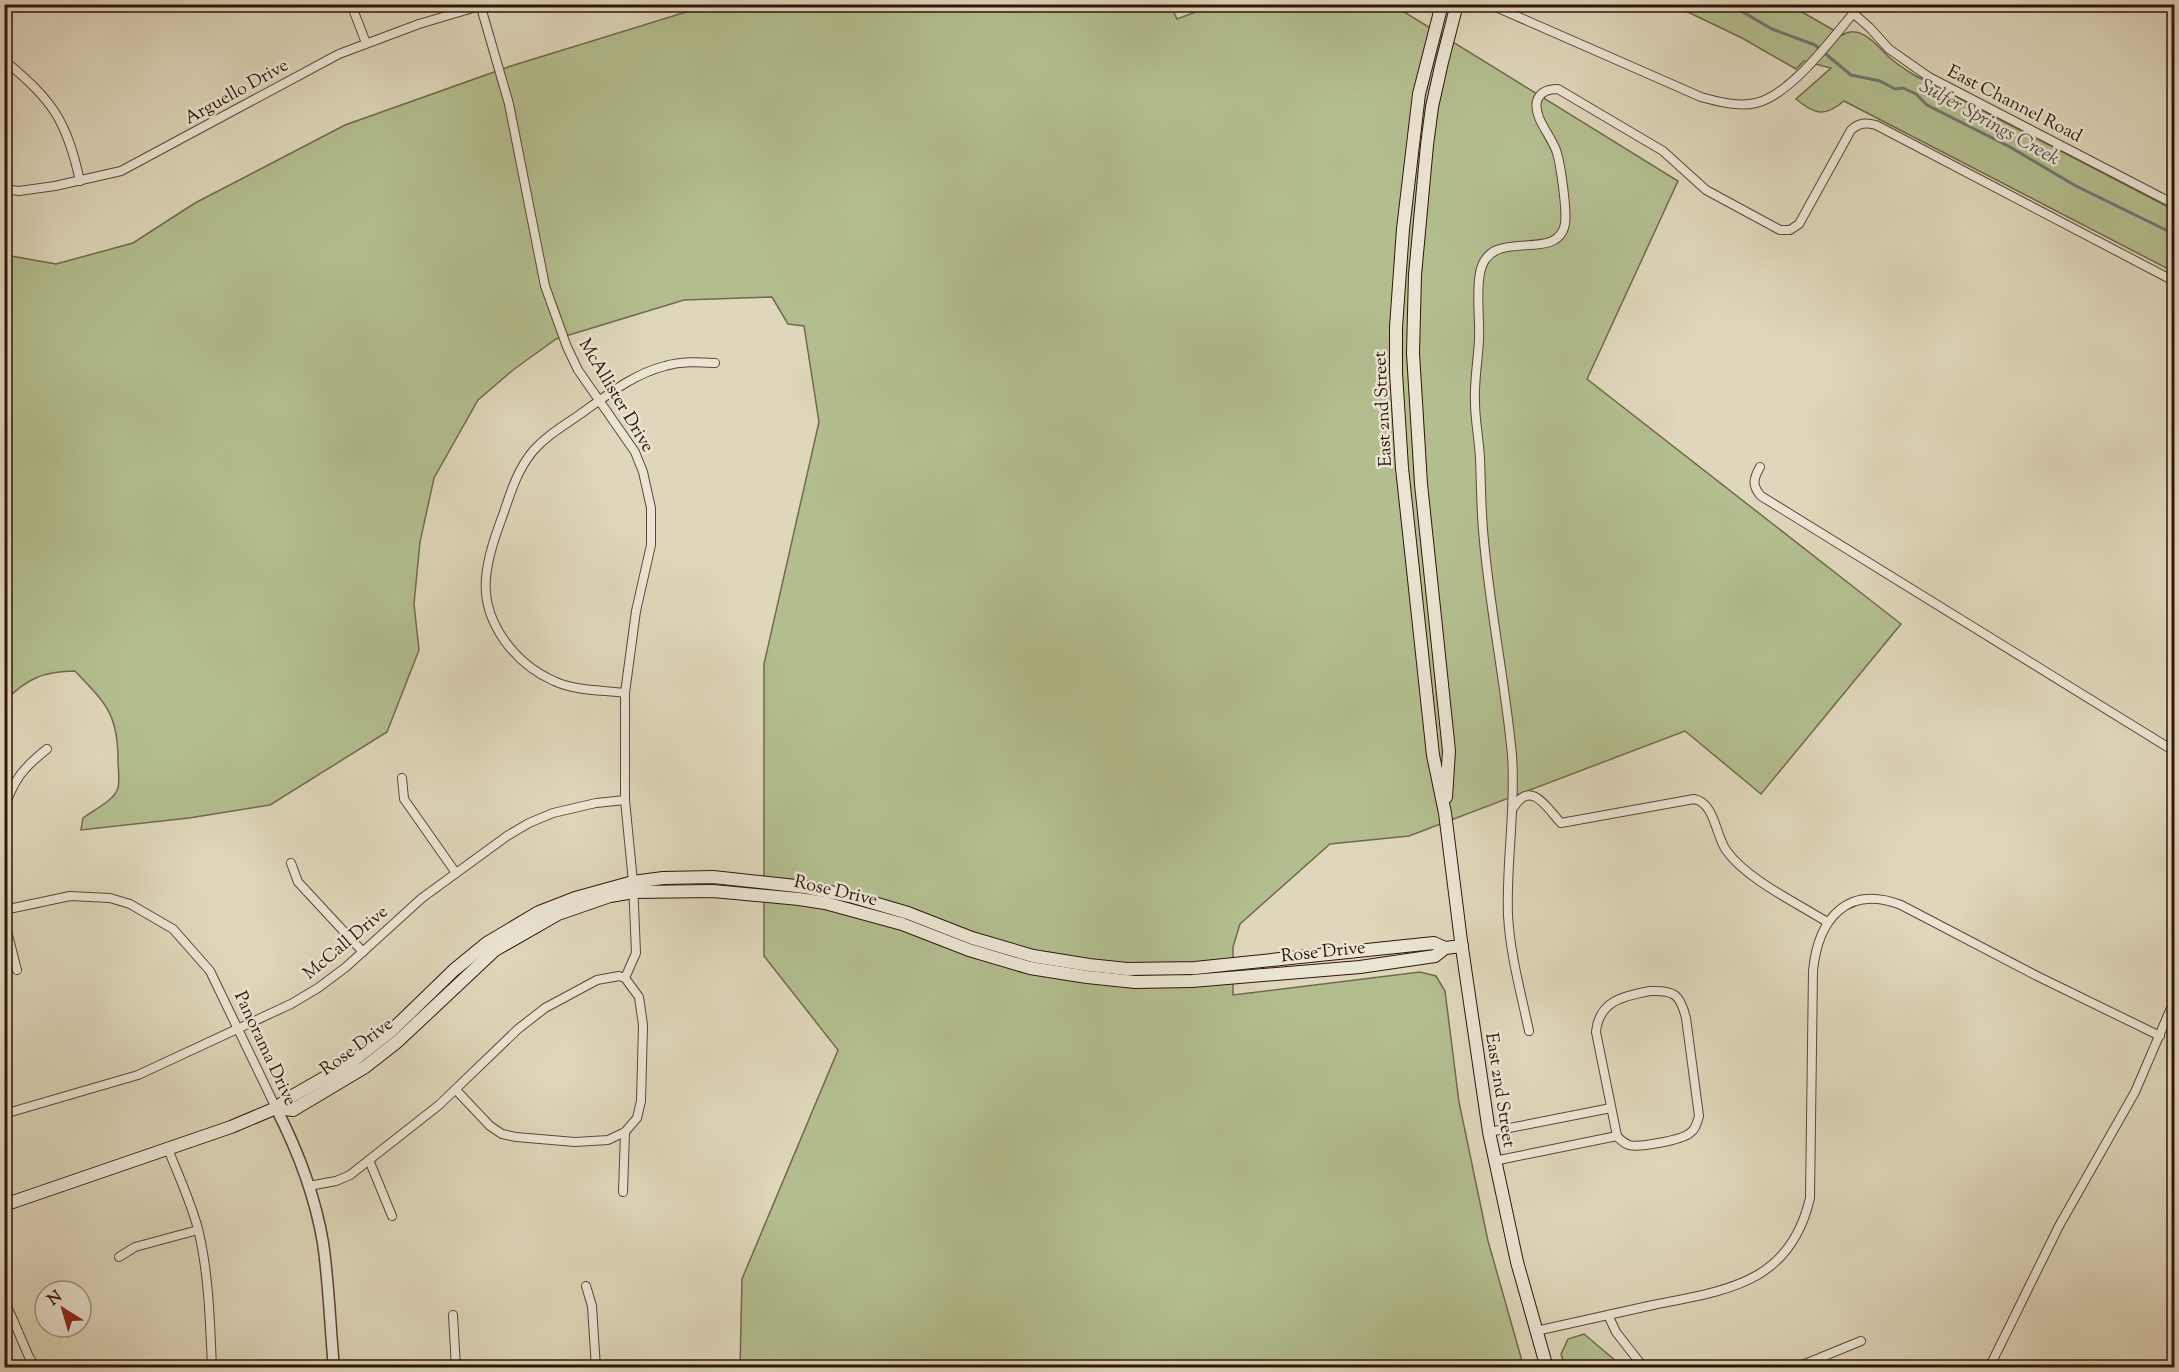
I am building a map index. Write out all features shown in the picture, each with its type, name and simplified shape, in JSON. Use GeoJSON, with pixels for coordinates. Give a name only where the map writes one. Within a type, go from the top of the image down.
{"type":"FeatureCollection","features":[{"type":"Feature","properties":{"kind":"main road","name":"East 2nd Street"},"geometry":{"type":"LineString","coordinates":[[1442,4],[1419,94],[1407,181],[1398,287],[1396,374],[1402,468],[1433,755],[1445,813],[1489,1132],[1517,1262],[1547,1368]]}},
{"type":"Feature","properties":{"kind":"main road","name":"East 2nd Street"},"geometry":{"type":"LineString","coordinates":[[1445,813],[1449,751],[1421,484],[1413,353],[1415,275],[1427,145],[1432,107],[1458,4]]}},
{"type":"Feature","properties":{"kind":"main road","name":"Rose Drive"},"geometry":{"type":"LineString","coordinates":[[4,1205],[231,1127],[276,1108],[350,1063],[390,1032],[454,970],[487,943],[539,912],[575,898],[634,887],[663,878],[713,877],[805,886],[908,913],[972,938],[1033,956],[1127,969],[1195,968],[1434,943],[1445,948],[1462,946]]}},
{"type":"Feature","properties":{"kind":"street"},"geometry":{"type":"LineString","coordinates":[[351,4],[366,43]]}},
{"type":"Feature","properties":{"kind":"street"},"geometry":{"type":"LineString","coordinates":[[1489,4],[1701,97],[1721,103],[1754,104],[1791,82],[1861,4]]}},
{"type":"Feature","properties":{"kind":"street","name":"Arguello Drive"},"geometry":{"type":"LineString","coordinates":[[4,189],[19,191],[80,181],[121,171],[339,54],[419,24],[482,5]]}},
{"type":"Feature","properties":{"kind":"street","name":"McAllister Drive"},"geometry":{"type":"LineString","coordinates":[[482,5],[509,104],[545,286],[567,347],[578,370],[635,452],[643,472],[651,508],[651,544],[636,611],[625,693],[625,800],[634,887],[636,953],[625,978]]}},
{"type":"Feature","properties":{"kind":"street","name":"East Channel Road"},"geometry":{"type":"LineString","coordinates":[[1853,14],[1904,62],[1929,77],[2175,204]]}},
{"type":"Feature","properties":{"kind":"street"},"geometry":{"type":"LineString","coordinates":[[4,60],[48,100],[65,127],[73,148],[80,181]]}},
{"type":"Feature","properties":{"kind":"street"},"geometry":{"type":"LineString","coordinates":[[1529,1031],[1511,946],[1508,916],[1508,863],[1513,807],[1512,760],[1483,531],[1474,401],[1479,280],[1484,262],[1492,252],[1500,248],[1550,243],[1562,232],[1565,222],[1560,166],[1551,138],[1537,111],[1536,102],[1539,95],[1545,91],[1558,89],[1663,151],[1706,190],[1780,230],[1790,230],[1799,224],[1851,130],[1858,124],[1867,122],[1906,140],[2175,281]]}},
{"type":"Feature","properties":{"kind":"street"},"geometry":{"type":"LineString","coordinates":[[625,693],[569,686],[553,681],[526,665],[511,650],[495,623],[488,603],[486,580],[489,553],[516,477],[533,452],[551,434],[632,380],[666,366],[689,362],[715,363]]}},
{"type":"Feature","properties":{"kind":"street"},"geometry":{"type":"LineString","coordinates":[[1760,467],[1754,478],[1754,489],[1761,496],[1832,542],[2175,751]]}},
{"type":"Feature","properties":{"kind":"street"},"geometry":{"type":"LineString","coordinates":[[4,810],[26,766],[47,749]]}},
{"type":"Feature","properties":{"kind":"street"},"geometry":{"type":"LineString","coordinates":[[402,778],[404,799],[456,873]]}},
{"type":"Feature","properties":{"kind":"street"},"geometry":{"type":"LineString","coordinates":[[1513,807],[1525,795],[1532,795],[1538,798],[1561,823],[1694,799],[1701,800],[1706,805],[1719,838],[1734,861],[1750,874],[1827,922]]}},
{"type":"Feature","properties":{"kind":"street","name":"McCall Drive"},"geometry":{"type":"LineString","coordinates":[[4,1114],[138,1075],[291,1004],[309,994],[363,952],[422,898],[507,836],[553,813],[596,803],[625,800]]}},
{"type":"Feature","properties":{"kind":"street"},"geometry":{"type":"LineString","coordinates":[[291,863],[298,882],[363,952]]}},
{"type":"Feature","properties":{"kind":"street","name":"Panorama Drive"},"geometry":{"type":"LineString","coordinates":[[4,911],[70,896],[110,898],[130,904],[173,929],[210,971],[299,1155],[309,1186],[322,1243],[334,1368]]}},
{"type":"Feature","properties":{"kind":"street"},"geometry":{"type":"LineString","coordinates":[[1536,1331],[1735,1287],[1770,1267],[1797,1236],[1805,1219],[1810,1198],[1815,951],[1827,922],[1836,913],[1862,900],[1877,898],[1889,900],[2160,1036]]}},
{"type":"Feature","properties":{"kind":"street"},"geometry":{"type":"LineString","coordinates":[[4,911],[17,970]]}},
{"type":"Feature","properties":{"kind":"street"},"geometry":{"type":"LineString","coordinates":[[309,1186],[336,1181],[350,1175],[456,1090],[518,1029],[545,1008],[597,980],[619,976],[625,978],[639,997],[643,1025],[641,1101],[637,1118],[625,1132],[608,1140],[575,1142],[502,1134],[490,1126],[456,1090]]}},
{"type":"Feature","properties":{"kind":"street"},"geometry":{"type":"LineString","coordinates":[[1665,991],[1676,995],[1682,1004],[1686,1018],[1699,1107],[1696,1126],[1690,1134],[1680,1138],[1637,1146],[1623,1142],[1617,1136],[1611,1108],[1596,1032],[1598,1018],[1610,1005],[1629,995],[1665,991]]}},
{"type":"Feature","properties":{"kind":"street"},"geometry":{"type":"LineString","coordinates":[[1989,1368],[2059,1226],[2135,1092],[2175,1001]]}},
{"type":"Feature","properties":{"kind":"street"},"geometry":{"type":"LineString","coordinates":[[1489,1132],[1611,1108]]}},
{"type":"Feature","properties":{"kind":"street"},"geometry":{"type":"LineString","coordinates":[[623,1192],[625,1132]]}},
{"type":"Feature","properties":{"kind":"street"},"geometry":{"type":"LineString","coordinates":[[1494,1161],[1617,1136]]}},
{"type":"Feature","properties":{"kind":"street"},"geometry":{"type":"LineString","coordinates":[[168,1149],[198,1230],[207,1282],[212,1368]]}},
{"type":"Feature","properties":{"kind":"street"},"geometry":{"type":"LineString","coordinates":[[369,1160],[392,1215]]}},
{"type":"Feature","properties":{"kind":"street"},"geometry":{"type":"LineString","coordinates":[[118,1257],[135,1247],[198,1230]]}},
{"type":"Feature","properties":{"kind":"street"},"geometry":{"type":"LineString","coordinates":[[586,1286],[592,1306],[596,1368]]}},
{"type":"Feature","properties":{"kind":"street"},"geometry":{"type":"LineString","coordinates":[[4,1299],[36,1368]]}},
{"type":"Feature","properties":{"kind":"street"},"geometry":{"type":"LineString","coordinates":[[453,1315],[456,1368]]}},
{"type":"Feature","properties":{"kind":"street"},"geometry":{"type":"LineString","coordinates":[[1608,1315],[1616,1332],[1644,1368]]}},
{"type":"Feature","properties":{"kind":"street"},"geometry":{"type":"LineString","coordinates":[[1795,1368],[1861,1341]]}},
{"type":"Feature","properties":{"kind":"green space"},"geometry":{"type":"Polygon","coordinates":[[[712,4],[1170,4],[1177,19],[1214,5],[1393,5],[1678,181],[1587,379],[1901,624],[1761,794],[1685,731],[1409,836],[1330,844],[1240,924],[1233,947],[1233,995],[1420,972],[1436,976],[1445,991],[1459,1102],[1488,1241],[1524,1368],[740,1367],[742,1279],[838,1050],[764,956],[764,664],[819,422],[804,326],[788,324],[772,297],[684,300],[556,339],[513,370],[478,400],[434,478],[420,542],[414,604],[419,650],[387,732],[270,805],[189,818],[81,830],[83,818],[108,801],[118,788],[116,731],[108,710],[75,671],[36,678],[20,687],[5,701],[5,255],[56,264],[133,243],[195,203],[345,125],[511,66],[712,4]]]}},
{"type":"Feature","properties":{"kind":"green space"},"geometry":{"type":"Polygon","coordinates":[[[1673,5],[1790,5],[1842,35],[1849,32],[1862,34],[1893,61],[1914,75],[2174,210],[2174,272],[1844,101],[1825,112],[1809,108],[1796,99],[1831,68],[1804,61],[1796,69],[1742,38],[1673,5]]]}},
{"type":"Feature","properties":{"kind":"green space"},"geometry":{"type":"Polygon","coordinates":[[[1584,1334],[1623,1367],[1565,1367],[1561,1354],[1568,1339],[1584,1334]]]}},
{"type":"Feature","properties":{"kind":"waterway","name":"Sulfer Springs Creek"},"geometry":{"type":"LineString","coordinates":[[1729,4],[1772,29],[1815,45],[1851,75],[1880,81],[1895,89],[1903,88],[1916,94],[1927,105],[2010,147],[2076,186],[2168,231],[2174,231]]}}]}
